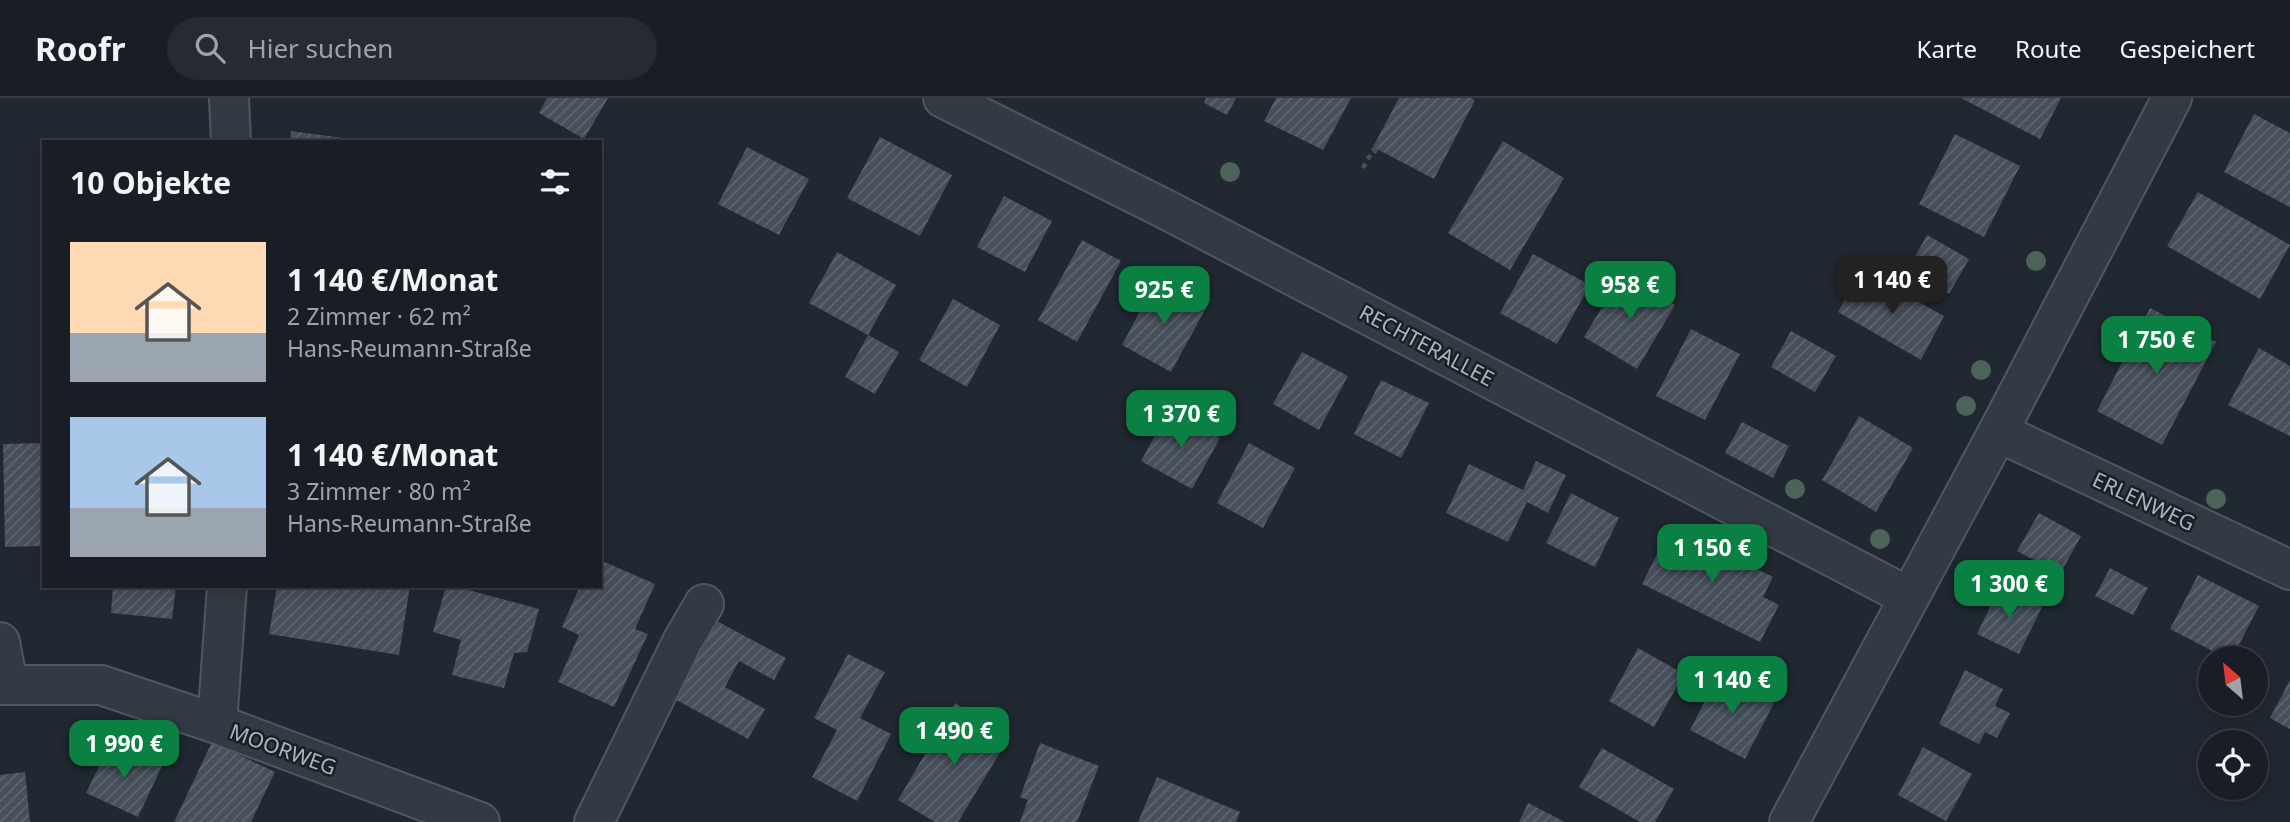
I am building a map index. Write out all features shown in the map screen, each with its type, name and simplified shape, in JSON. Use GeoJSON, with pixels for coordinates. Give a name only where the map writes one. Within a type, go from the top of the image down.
{"type":"FeatureCollection","features":[{"type":"Feature","properties":{"kind":"street"},"geometry":{"type":"LineString","coordinates":[[229,98],[231,140]]}},
{"type":"Feature","properties":{"kind":"street","name":"RECHTERALLEE"},"geometry":{"type":"LineString","coordinates":[[943,98],[1179,216],[1909,597]]}},
{"type":"Feature","properties":{"kind":"street"},"geometry":{"type":"LineString","coordinates":[[1788,822],[1998,432],[2172,98]]}},
{"type":"Feature","properties":{"kind":"street","name":"ERLENWEG"},"geometry":{"type":"LineString","coordinates":[[1998,432],[2290,570]]}},
{"type":"Feature","properties":{"kind":"street"},"geometry":{"type":"LineString","coordinates":[[217,724],[227,588]]}},
{"type":"Feature","properties":{"kind":"street"},"geometry":{"type":"LineString","coordinates":[[594,822],[682,642],[705,604]]}},
{"type":"Feature","properties":{"kind":"street"},"geometry":{"type":"LineString","coordinates":[[0,642],[4,685]]}},
{"type":"Feature","properties":{"kind":"street","name":"MOORWEG"},"geometry":{"type":"LineString","coordinates":[[4,685],[100,685],[217,724],[481,822]]}},
{"type":"Feature","properties":{"kind":"path"},"geometry":{"type":"LineString","coordinates":[[1363,168],[1373,150],[1378,150]]}},
{"type":"Feature","properties":{"kind":"building"},"geometry":{"type":"Polygon","coordinates":[[[547,98],[608,98],[584,139],[539,113],[547,98]]]}},
{"type":"Feature","properties":{"kind":"building"},"geometry":{"type":"Polygon","coordinates":[[[1206,98],[1236,98],[1227,115],[1204,103],[1206,98]]]}},
{"type":"Feature","properties":{"kind":"building"},"geometry":{"type":"Polygon","coordinates":[[[1276,98],[1351,98],[1323,150],[1264,121],[1276,98]]]}},
{"type":"Feature","properties":{"kind":"building"},"geometry":{"type":"Polygon","coordinates":[[[1399,98],[1475,100],[1434,179],[1373,147],[1399,98]]]}},
{"type":"Feature","properties":{"kind":"building"},"geometry":{"type":"Polygon","coordinates":[[[1961,98],[2061,98],[2040,139],[1961,98]]]}},
{"type":"Feature","properties":{"kind":"building"},"geometry":{"type":"Polygon","coordinates":[[[2254,114],[2290,133],[2290,207],[2224,172],[2254,114]]]}},
{"type":"Feature","properties":{"kind":"building"},"geometry":{"type":"Polygon","coordinates":[[[291,131],[358,140],[290,140],[291,131]]]}},
{"type":"Feature","properties":{"kind":"building"},"geometry":{"type":"Polygon","coordinates":[[[1955,134],[2020,166],[1984,237],[1919,204],[1955,134]]]}},
{"type":"Feature","properties":{"kind":"building"},"geometry":{"type":"Polygon","coordinates":[[[880,137],[952,175],[920,236],[847,198],[880,137]]]}},
{"type":"Feature","properties":{"kind":"building"},"geometry":{"type":"Polygon","coordinates":[[[1503,141],[1564,178],[1510,270],[1448,233],[1503,141]]]}},
{"type":"Feature","properties":{"kind":"building"},"geometry":{"type":"Polygon","coordinates":[[[747,147],[809,179],[779,235],[718,204],[747,147]]]}},
{"type":"Feature","properties":{"kind":"building"},"geometry":{"type":"Polygon","coordinates":[[[2198,192],[2290,245],[2260,299],[2167,246],[2198,192]]]}},
{"type":"Feature","properties":{"kind":"building"},"geometry":{"type":"Polygon","coordinates":[[[1004,196],[1052,221],[1025,272],[977,247],[1004,196]]]}},
{"type":"Feature","properties":{"kind":"building"},"geometry":{"type":"Polygon","coordinates":[[[1927,235],[1969,259],[1949,294],[1907,271],[1927,235]]]}},
{"type":"Feature","properties":{"kind":"building"},"geometry":{"type":"Polygon","coordinates":[[[1082,240],[1121,261],[1077,342],[1038,320],[1082,240]]]}},
{"type":"Feature","properties":{"kind":"building"},"geometry":{"type":"Polygon","coordinates":[[[837,252],[896,285],[868,335],[809,303],[837,252]]]}},
{"type":"Feature","properties":{"kind":"building"},"geometry":{"type":"Polygon","coordinates":[[[1533,254],[1590,285],[1557,344],[1500,313],[1533,254]]]}},
{"type":"Feature","properties":{"kind":"building"},"geometry":{"type":"Polygon","coordinates":[[[1622,274],[1675,305],[1637,369],[1584,337],[1622,274]]]}},
{"type":"Feature","properties":{"kind":"building"},"geometry":{"type":"Polygon","coordinates":[[[1859,274],[1895,293],[1897,290],[1944,316],[1921,360],[1838,312],[1859,274]]]}},
{"type":"Feature","properties":{"kind":"building"},"geometry":{"type":"Polygon","coordinates":[[[1156,281],[1206,308],[1171,372],[1122,345],[1156,281]]]}},
{"type":"Feature","properties":{"kind":"building"},"geometry":{"type":"Polygon","coordinates":[[[953,299],[1000,325],[967,387],[919,360],[953,299]]]}},
{"type":"Feature","properties":{"kind":"building"},"geometry":{"type":"Polygon","coordinates":[[[2150,308],[2216,342],[2162,445],[2097,411],[2150,308]]]}},
{"type":"Feature","properties":{"kind":"building"},"geometry":{"type":"Polygon","coordinates":[[[1691,329],[1740,354],[1705,420],[1656,396],[1691,329]]]}},
{"type":"Feature","properties":{"kind":"building"},"geometry":{"type":"Polygon","coordinates":[[[1791,331],[1836,356],[1815,392],[1771,367],[1791,331]]]}},
{"type":"Feature","properties":{"kind":"building"},"geometry":{"type":"Polygon","coordinates":[[[868,335],[899,352],[875,394],[845,377],[868,335]]]}},
{"type":"Feature","properties":{"kind":"building"},"geometry":{"type":"Polygon","coordinates":[[[2259,348],[2290,366],[2290,436],[2228,405],[2259,348]]]}},
{"type":"Feature","properties":{"kind":"building"},"geometry":{"type":"Polygon","coordinates":[[[1302,352],[1348,376],[1319,430],[1273,404],[1302,352]]]}},
{"type":"Feature","properties":{"kind":"building"},"geometry":{"type":"Polygon","coordinates":[[[1381,380],[1429,403],[1401,458],[1354,434],[1381,380]]]}},
{"type":"Feature","properties":{"kind":"building"},"geometry":{"type":"Polygon","coordinates":[[[1169,410],[1220,438],[1192,489],[1141,461],[1169,410]]]}},
{"type":"Feature","properties":{"kind":"building"},"geometry":{"type":"Polygon","coordinates":[[[1859,416],[1913,448],[1876,512],[1822,480],[1859,416]]]}},
{"type":"Feature","properties":{"kind":"building"},"geometry":{"type":"Polygon","coordinates":[[[1742,422],[1789,446],[1773,478],[1725,453],[1742,422]]]}},
{"type":"Feature","properties":{"kind":"building"},"geometry":{"type":"Polygon","coordinates":[[[42,443],[42,546],[5,547],[3,444],[42,443]]]}},
{"type":"Feature","properties":{"kind":"building"},"geometry":{"type":"Polygon","coordinates":[[[1249,443],[1295,468],[1263,528],[1217,503],[1249,443]]]}},
{"type":"Feature","properties":{"kind":"building"},"geometry":{"type":"Polygon","coordinates":[[[1536,461],[1566,475],[1548,513],[1527,502],[1508,542],[1446,513],[1469,464],[1523,490],[1536,461]]]}},
{"type":"Feature","properties":{"kind":"building"},"geometry":{"type":"Polygon","coordinates":[[[1571,493],[1619,518],[1595,567],[1546,543],[1571,493]]]}},
{"type":"Feature","properties":{"kind":"building"},"geometry":{"type":"Polygon","coordinates":[[[2039,513],[2081,536],[2060,574],[2017,551],[2039,513]]]}},
{"type":"Feature","properties":{"kind":"building"},"geometry":{"type":"Polygon","coordinates":[[[1671,526],[1773,577],[1763,597],[1779,605],[1760,642],[1642,584],[1671,526]]]}},
{"type":"Feature","properties":{"kind":"building"},"geometry":{"type":"Polygon","coordinates":[[[602,561],[655,584],[635,629],[648,634],[614,707],[558,682],[579,635],[562,627],[579,588],[602,588],[602,561]]]}},
{"type":"Feature","properties":{"kind":"building"},"geometry":{"type":"Polygon","coordinates":[[[2110,568],[2148,588],[2133,615],[2095,596],[2110,568]]]}},
{"type":"Feature","properties":{"kind":"building"},"geometry":{"type":"Polygon","coordinates":[[[2198,575],[2259,606],[2238,646],[2203,646],[2170,629],[2198,575]]]}},
{"type":"Feature","properties":{"kind":"building"},"geometry":{"type":"Polygon","coordinates":[[[2000,586],[2042,607],[2019,654],[1977,634],[2000,586]]]}},
{"type":"Feature","properties":{"kind":"building"},"geometry":{"type":"Polygon","coordinates":[[[113,588],[176,588],[172,619],[111,613],[113,588]]]}},
{"type":"Feature","properties":{"kind":"building"},"geometry":{"type":"Polygon","coordinates":[[[277,588],[410,588],[399,655],[269,634],[277,588]]]}},
{"type":"Feature","properties":{"kind":"building"},"geometry":{"type":"Polygon","coordinates":[[[445,588],[461,588],[539,609],[527,652],[514,653],[504,688],[452,675],[461,640],[433,632],[445,588]]]}},
{"type":"Feature","properties":{"kind":"building"},"geometry":{"type":"Polygon","coordinates":[[[713,619],[786,658],[774,680],[739,661],[725,687],[765,709],[748,739],[671,697],[713,619]]]}},
{"type":"Feature","properties":{"kind":"building"},"geometry":{"type":"Polygon","coordinates":[[[1638,648],[1684,674],[1654,727],[1609,701],[1638,648]]]}},
{"type":"Feature","properties":{"kind":"building"},"geometry":{"type":"Polygon","coordinates":[[[848,654],[885,672],[860,718],[891,734],[857,801],[812,777],[837,730],[814,718],[848,654]]]}},
{"type":"Feature","properties":{"kind":"building"},"geometry":{"type":"Polygon","coordinates":[[[1965,670],[2003,689],[1995,706],[2010,713],[1997,738],[1985,732],[1979,744],[1939,724],[1965,670]]]}},
{"type":"Feature","properties":{"kind":"building"},"geometry":{"type":"Polygon","coordinates":[[[1719,674],[1774,703],[1745,759],[1690,730],[1719,674]]]}},
{"type":"Feature","properties":{"kind":"building"},"geometry":{"type":"Polygon","coordinates":[[[2290,680],[2290,729],[2270,718],[2290,680]]]}},
{"type":"Feature","properties":{"kind":"building"},"geometry":{"type":"Polygon","coordinates":[[[955,703],[1010,736],[958,822],[935,822],[898,800],[955,703]]]}},
{"type":"Feature","properties":{"kind":"building"},"geometry":{"type":"Polygon","coordinates":[[[111,742],[162,766],[138,817],[86,793],[111,742]]]}},
{"type":"Feature","properties":{"kind":"building"},"geometry":{"type":"Polygon","coordinates":[[[212,742],[275,772],[251,822],[174,822],[212,742]]]}},
{"type":"Feature","properties":{"kind":"building"},"geometry":{"type":"Polygon","coordinates":[[[1040,743],[1099,766],[1077,822],[1020,822],[1028,800],[1020,797],[1040,743]]]}},
{"type":"Feature","properties":{"kind":"building"},"geometry":{"type":"Polygon","coordinates":[[[1923,747],[1972,774],[1946,821],[1898,795],[1923,747]]]}},
{"type":"Feature","properties":{"kind":"building"},"geometry":{"type":"Polygon","coordinates":[[[1602,748],[1674,789],[1655,822],[1640,822],[1579,787],[1602,748]]]}},
{"type":"Feature","properties":{"kind":"building"},"geometry":{"type":"Polygon","coordinates":[[[25,772],[30,822],[0,822],[0,775],[25,772]]]}},
{"type":"Feature","properties":{"kind":"building"},"geometry":{"type":"Polygon","coordinates":[[[1157,777],[1240,812],[1236,822],[1138,822],[1157,777]]]}},
{"type":"Feature","properties":{"kind":"building"},"geometry":{"type":"Polygon","coordinates":[[[1528,803],[1565,822],[1519,822],[1528,803]]]}}]}
